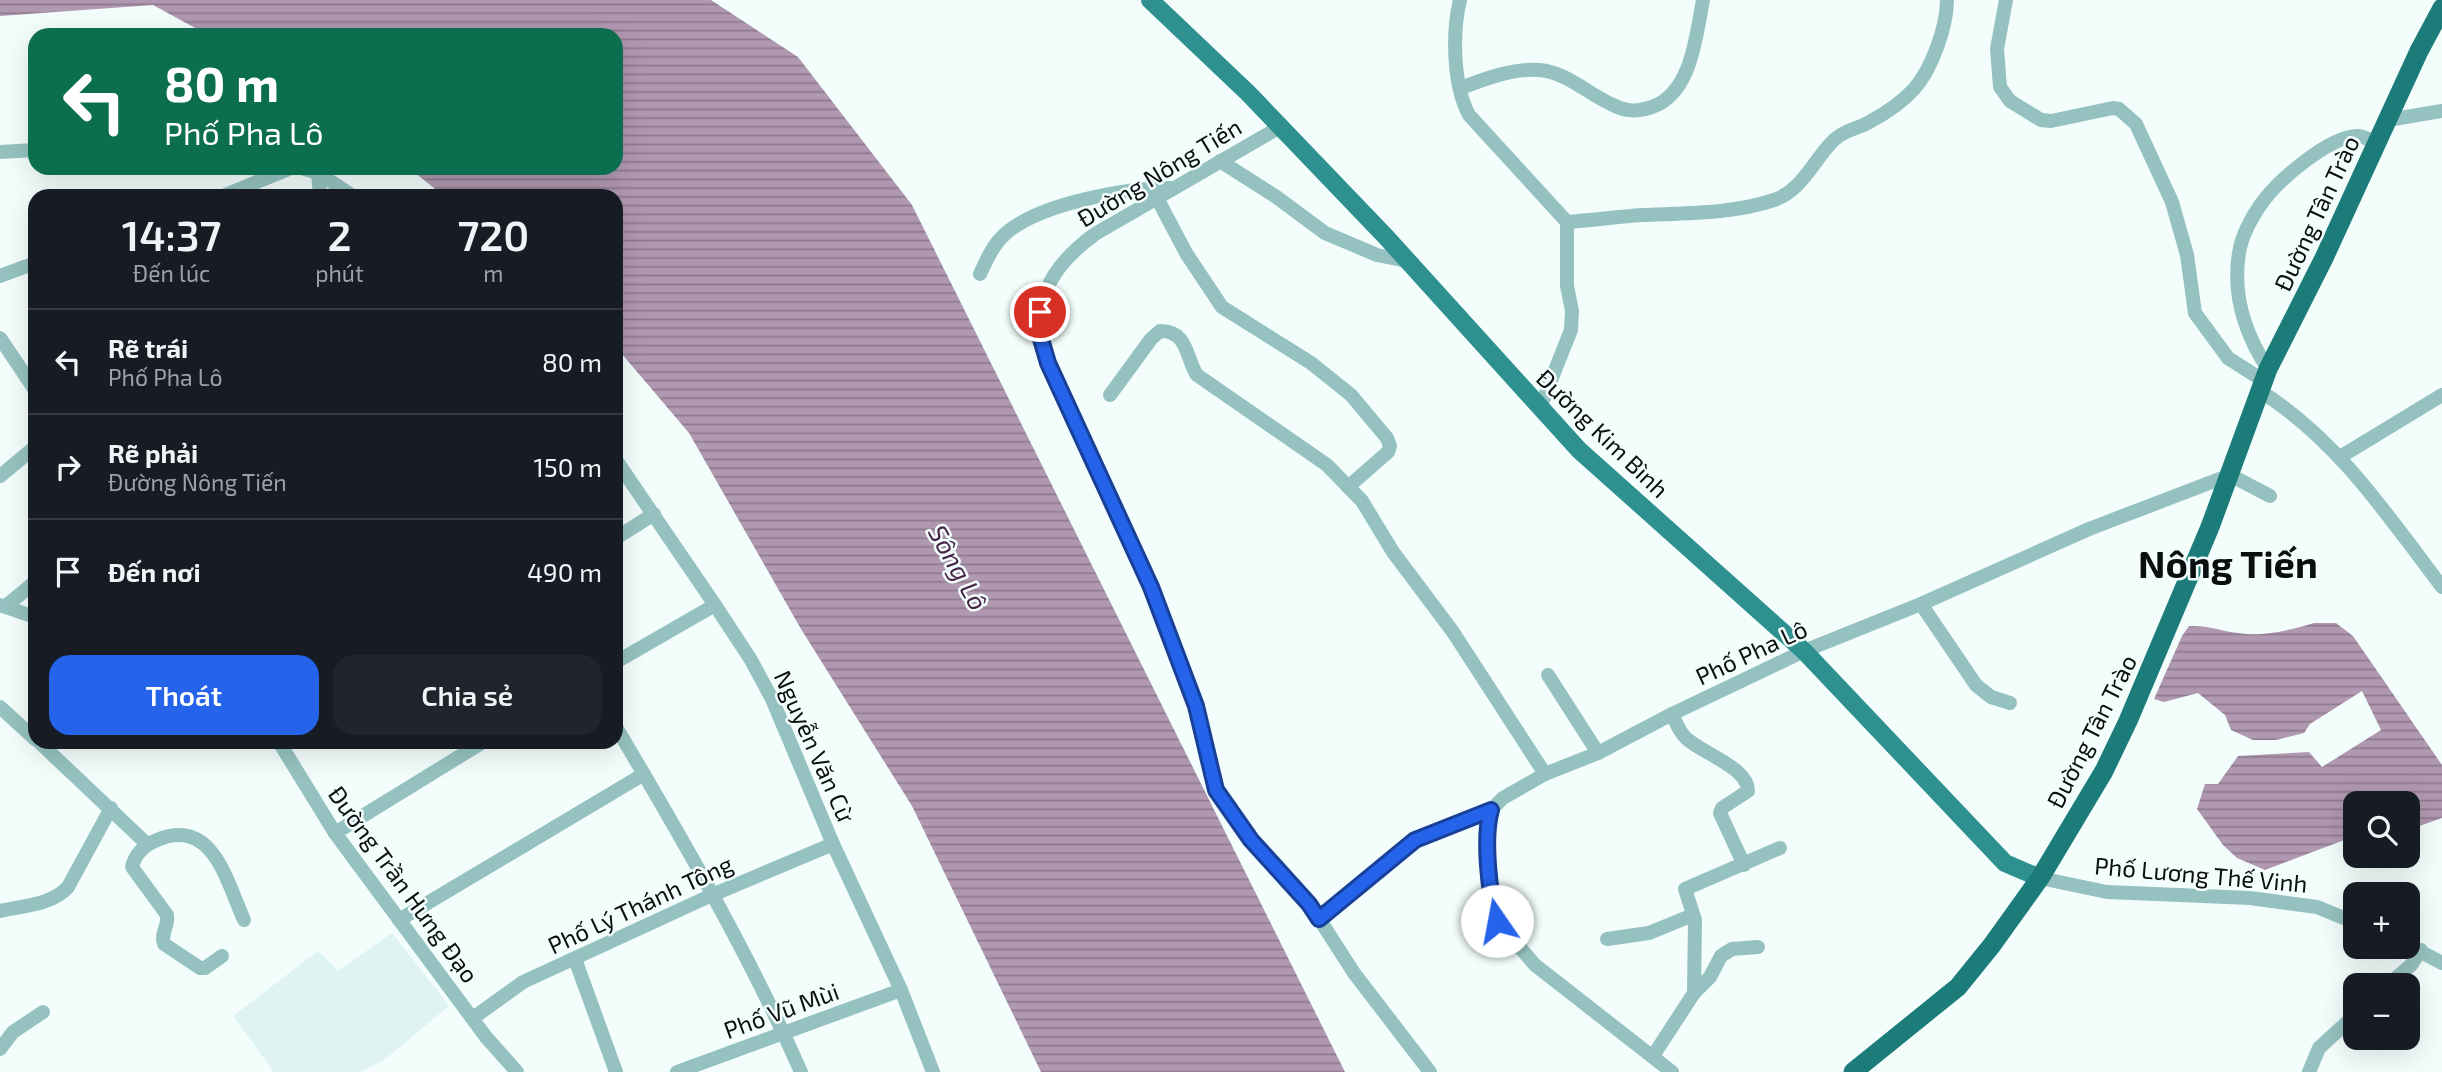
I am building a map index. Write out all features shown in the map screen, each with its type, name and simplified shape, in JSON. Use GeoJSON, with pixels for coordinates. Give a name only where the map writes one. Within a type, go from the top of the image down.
{"type":"FeatureCollection","features":[{"type":"Feature","properties":{"kind":"highway","name":"Đường Tân Trào"},"geometry":{"type":"LineString","coordinates":[[1853,1072],[1958,987],[1992,945],[2033,875],[2104,771],[2205,540],[2264,380],[2324,258],[2419,51],[2442,8]]}},
{"type":"Feature","properties":{"kind":"main road","name":"Đường Kim Bình"},"geometry":{"type":"LineString","coordinates":[[1150,0],[1248,93],[1384,246],[1407,261],[1598,468],[1804,651],[2005,863],[2033,875]]}},
{"type":"Feature","properties":{"kind":"street"},"geometry":{"type":"LineString","coordinates":[[1460,0],[1454,33],[1462,102],[1469,115],[1567,222],[1567,286],[1572,311],[1571,330],[1540,408]]}},
{"type":"Feature","properties":{"kind":"street"},"geometry":{"type":"LineString","coordinates":[[1461,89],[1478,81],[1516,71],[1537,70],[1552,72],[1570,80],[1626,110],[1638,112],[1660,104],[1672,93],[1690,61],[1703,0]]}},
{"type":"Feature","properties":{"kind":"street"},"geometry":{"type":"LineString","coordinates":[[1567,222],[1643,215],[1693,214],[1765,202],[1790,192],[1836,137],[1848,129],[1871,122],[1915,88],[1922,79],[1941,34],[1947,0]]}},
{"type":"Feature","properties":{"kind":"street"},"geometry":{"type":"LineString","coordinates":[[2006,0],[1997,49],[2000,87],[2005,95],[2041,120],[2058,121],[2113,108],[2119,109],[2136,124],[2172,202],[2187,255],[2195,313],[2228,358],[2264,380],[2287,407],[2340,457],[2442,587]]}},
{"type":"Feature","properties":{"kind":"street"},"geometry":{"type":"LineString","coordinates":[[2388,120],[2442,111]]}},
{"type":"Feature","properties":{"kind":"street","name":"Đường Nông Tiến"},"geometry":{"type":"LineString","coordinates":[[1280,127],[1095,234],[1076,248],[1059,267],[1046,289],[1040,312],[1041,339],[1048,363],[1151,587],[1196,706],[1216,790],[1251,840],[1309,904],[1354,973],[1430,1072]]}},
{"type":"Feature","properties":{"kind":"street"},"geometry":{"type":"LineString","coordinates":[[2264,380],[2238,299],[2239,254],[2250,222],[2276,187],[2334,143],[2358,135],[2376,142]]}},
{"type":"Feature","properties":{"kind":"street"},"geometry":{"type":"LineString","coordinates":[[0,152],[28,150]]}},
{"type":"Feature","properties":{"kind":"street"},"geometry":{"type":"LineString","coordinates":[[1220,161],[1342,242],[1377,255],[1384,246]]}},
{"type":"Feature","properties":{"kind":"street"},"geometry":{"type":"LineString","coordinates":[[240,189],[274,175]]}},
{"type":"Feature","properties":{"kind":"street"},"geometry":{"type":"LineString","coordinates":[[321,175],[343,189]]}},
{"type":"Feature","properties":{"kind":"street"},"geometry":{"type":"LineString","coordinates":[[980,274],[992,250],[1003,236],[1024,220],[1047,211],[1121,192],[1174,188]]}},
{"type":"Feature","properties":{"kind":"street"},"geometry":{"type":"LineString","coordinates":[[1157,198],[1186,253],[1222,306],[1311,363],[1351,395],[1387,439],[1390,446],[1388,452],[1348,487]]}},
{"type":"Feature","properties":{"kind":"street"},"geometry":{"type":"LineString","coordinates":[[0,276],[28,266]]}},
{"type":"Feature","properties":{"kind":"street"},"geometry":{"type":"LineString","coordinates":[[1110,396],[1151,339],[1160,331],[1166,331],[1182,341],[1197,376],[1327,465],[1362,501],[1393,552],[1452,632],[1545,774]]}},
{"type":"Feature","properties":{"kind":"street"},"geometry":{"type":"LineString","coordinates":[[0,338],[5,358],[28,383]]}},
{"type":"Feature","properties":{"kind":"street"},"geometry":{"type":"LineString","coordinates":[[2340,457],[2442,395]]}},
{"type":"Feature","properties":{"kind":"street"},"geometry":{"type":"LineString","coordinates":[[0,476],[28,453]]}},
{"type":"Feature","properties":{"kind":"street","name":"Nguyễn Văn Cừ"},"geometry":{"type":"LineString","coordinates":[[623,470],[715,604],[772,699],[832,844],[901,990],[933,1072]]}},
{"type":"Feature","properties":{"kind":"street"},"geometry":{"type":"LineString","coordinates":[[2229,477],[2270,496]]}},
{"type":"Feature","properties":{"kind":"street","name":"Phố Pha Lô"},"geometry":{"type":"LineString","coordinates":[[1319,919],[1415,840],[1491,810],[1503,798],[1545,774],[1598,753],[1672,714],[1804,651],[1921,604],[2090,528],[2229,477]]}},
{"type":"Feature","properties":{"kind":"street"},"geometry":{"type":"LineString","coordinates":[[623,534],[654,514]]}},
{"type":"Feature","properties":{"kind":"street"},"geometry":{"type":"LineString","coordinates":[[3,605],[28,587]]}},
{"type":"Feature","properties":{"kind":"street"},"geometry":{"type":"LineString","coordinates":[[623,658],[715,604]]}},
{"type":"Feature","properties":{"kind":"street"},"geometry":{"type":"LineString","coordinates":[[1921,604],[1976,685],[1991,697],[2010,703]]}},
{"type":"Feature","properties":{"kind":"street"},"geometry":{"type":"LineString","coordinates":[[3,605],[28,614]]}},
{"type":"Feature","properties":{"kind":"street"},"geometry":{"type":"LineString","coordinates":[[1548,675],[1598,753]]}},
{"type":"Feature","properties":{"kind":"street"},"geometry":{"type":"LineString","coordinates":[[0,707],[28,732]]}},
{"type":"Feature","properties":{"kind":"street"},"geometry":{"type":"LineString","coordinates":[[1672,714],[1685,737],[1728,765],[1748,786],[1748,790],[1722,808],[1720,813],[1744,864]]}},
{"type":"Feature","properties":{"kind":"street"},"geometry":{"type":"LineString","coordinates":[[623,738],[712,895],[802,1072]]}},
{"type":"Feature","properties":{"kind":"street"},"geometry":{"type":"LineString","coordinates":[[47,749],[147,844]]}},
{"type":"Feature","properties":{"kind":"street","name":"Đường Trần Hưng Đạo"},"geometry":{"type":"LineString","coordinates":[[283,749],[335,832],[496,1049],[517,1072]]}},
{"type":"Feature","properties":{"kind":"street"},"geometry":{"type":"LineString","coordinates":[[335,832],[471,749]]}},
{"type":"Feature","properties":{"kind":"street"},"geometry":{"type":"LineString","coordinates":[[399,920],[645,774]]}},
{"type":"Feature","properties":{"kind":"street"},"geometry":{"type":"LineString","coordinates":[[0,911],[61,895],[111,808]]}},
{"type":"Feature","properties":{"kind":"street"},"geometry":{"type":"LineString","coordinates":[[1491,810],[1487,822],[1491,898],[1497,921],[1535,965],[1672,1072]]}},
{"type":"Feature","properties":{"kind":"street"},"geometry":{"type":"LineString","coordinates":[[222,956],[205,968],[200,968],[164,944],[162,938],[168,921],[167,915],[132,867],[134,859],[147,844],[170,834],[195,837],[206,845],[217,861],[244,920]]}},
{"type":"Feature","properties":{"kind":"street","name":"Phố Lý Thánh Tông"},"geometry":{"type":"LineString","coordinates":[[473,1018],[523,982],[712,895],[832,844]]}},
{"type":"Feature","properties":{"kind":"street"},"geometry":{"type":"LineString","coordinates":[[1694,993],[1693,915],[1685,889],[1780,848]]}},
{"type":"Feature","properties":{"kind":"street","name":"Phố Lương Thế Vinh"},"geometry":{"type":"LineString","coordinates":[[2033,875],[2107,892],[2250,898],[2317,907],[2343,918]]}},
{"type":"Feature","properties":{"kind":"street"},"geometry":{"type":"LineString","coordinates":[[1607,939],[1649,933],[1693,915]]}},
{"type":"Feature","properties":{"kind":"street"},"geometry":{"type":"LineString","coordinates":[[1653,1056],[1694,993],[1710,977],[1726,951],[1758,947]]}},
{"type":"Feature","properties":{"kind":"street"},"geometry":{"type":"LineString","coordinates":[[2420,951],[2442,963]]}},
{"type":"Feature","properties":{"kind":"street"},"geometry":{"type":"LineString","coordinates":[[575,959],[616,1072]]}},
{"type":"Feature","properties":{"kind":"street"},"geometry":{"type":"LineString","coordinates":[[2402,973],[2411,965],[2412,959]]}},
{"type":"Feature","properties":{"kind":"street","name":"Phố Vũ Mùi"},"geometry":{"type":"LineString","coordinates":[[677,1072],[901,990]]}},
{"type":"Feature","properties":{"kind":"street"},"geometry":{"type":"LineString","coordinates":[[0,1049],[13,1031],[43,1012]]}},
{"type":"Feature","properties":{"kind":"street"},"geometry":{"type":"LineString","coordinates":[[2309,1072],[2319,1048],[2343,1026]]}},
{"type":"Feature","properties":{"kind":"street","name":"Đường Trần Hưng Đạo"},"geometry":{"type":"LineString","coordinates":[[496,1049],[504,1072]]}},
{"type":"Feature","properties":{"kind":"shaded area"},"geometry":{"type":"Polygon","coordinates":[[[392,933],[449,1006],[384,1060],[361,1072],[274,1072],[233,1016],[318,951],[338,971],[392,933]]]}},
{"type":"Feature","properties":{"kind":"water","name":"Sông Lô"},"geometry":{"type":"Polygon","coordinates":[[[0,0],[711,0],[798,57],[912,205],[1345,1072],[1041,1072],[912,806],[801,629],[689,433],[623,355],[623,189],[435,189],[418,175],[623,175],[623,28],[195,28],[153,5],[0,16],[0,0]]]}},
{"type":"Feature","properties":{"kind":"water"},"geometry":{"type":"Polygon","coordinates":[[[2314,623],[2336,623],[2353,636],[2442,765],[2442,818],[2420,826],[2420,791],[2343,791],[2343,841],[2265,870],[2237,858],[2223,845],[2197,809],[2205,784],[2218,784],[2238,756],[2309,752],[2322,767],[2381,730],[2362,691],[2310,724],[2304,733],[2276,740],[2253,740],[2231,730],[2225,715],[2198,693],[2164,702],[2154,699],[2189,626],[2257,634],[2314,623]]]}},
{"type":"Feature","properties":{"kind":"district","name":"Nông Tiến"},"geometry":{"type":"Point","coordinates":[2228,563]}},
{"type":"Feature","properties":{"kind":"route"},"geometry":{"type":"LineString","coordinates":[[1040,312],[1041,339],[1048,363],[1151,587],[1196,706],[1216,790],[1251,840],[1309,904],[1319,919],[1374,871],[1415,840],[1491,810],[1487,822],[1491,898],[1497,921]]}}]}
